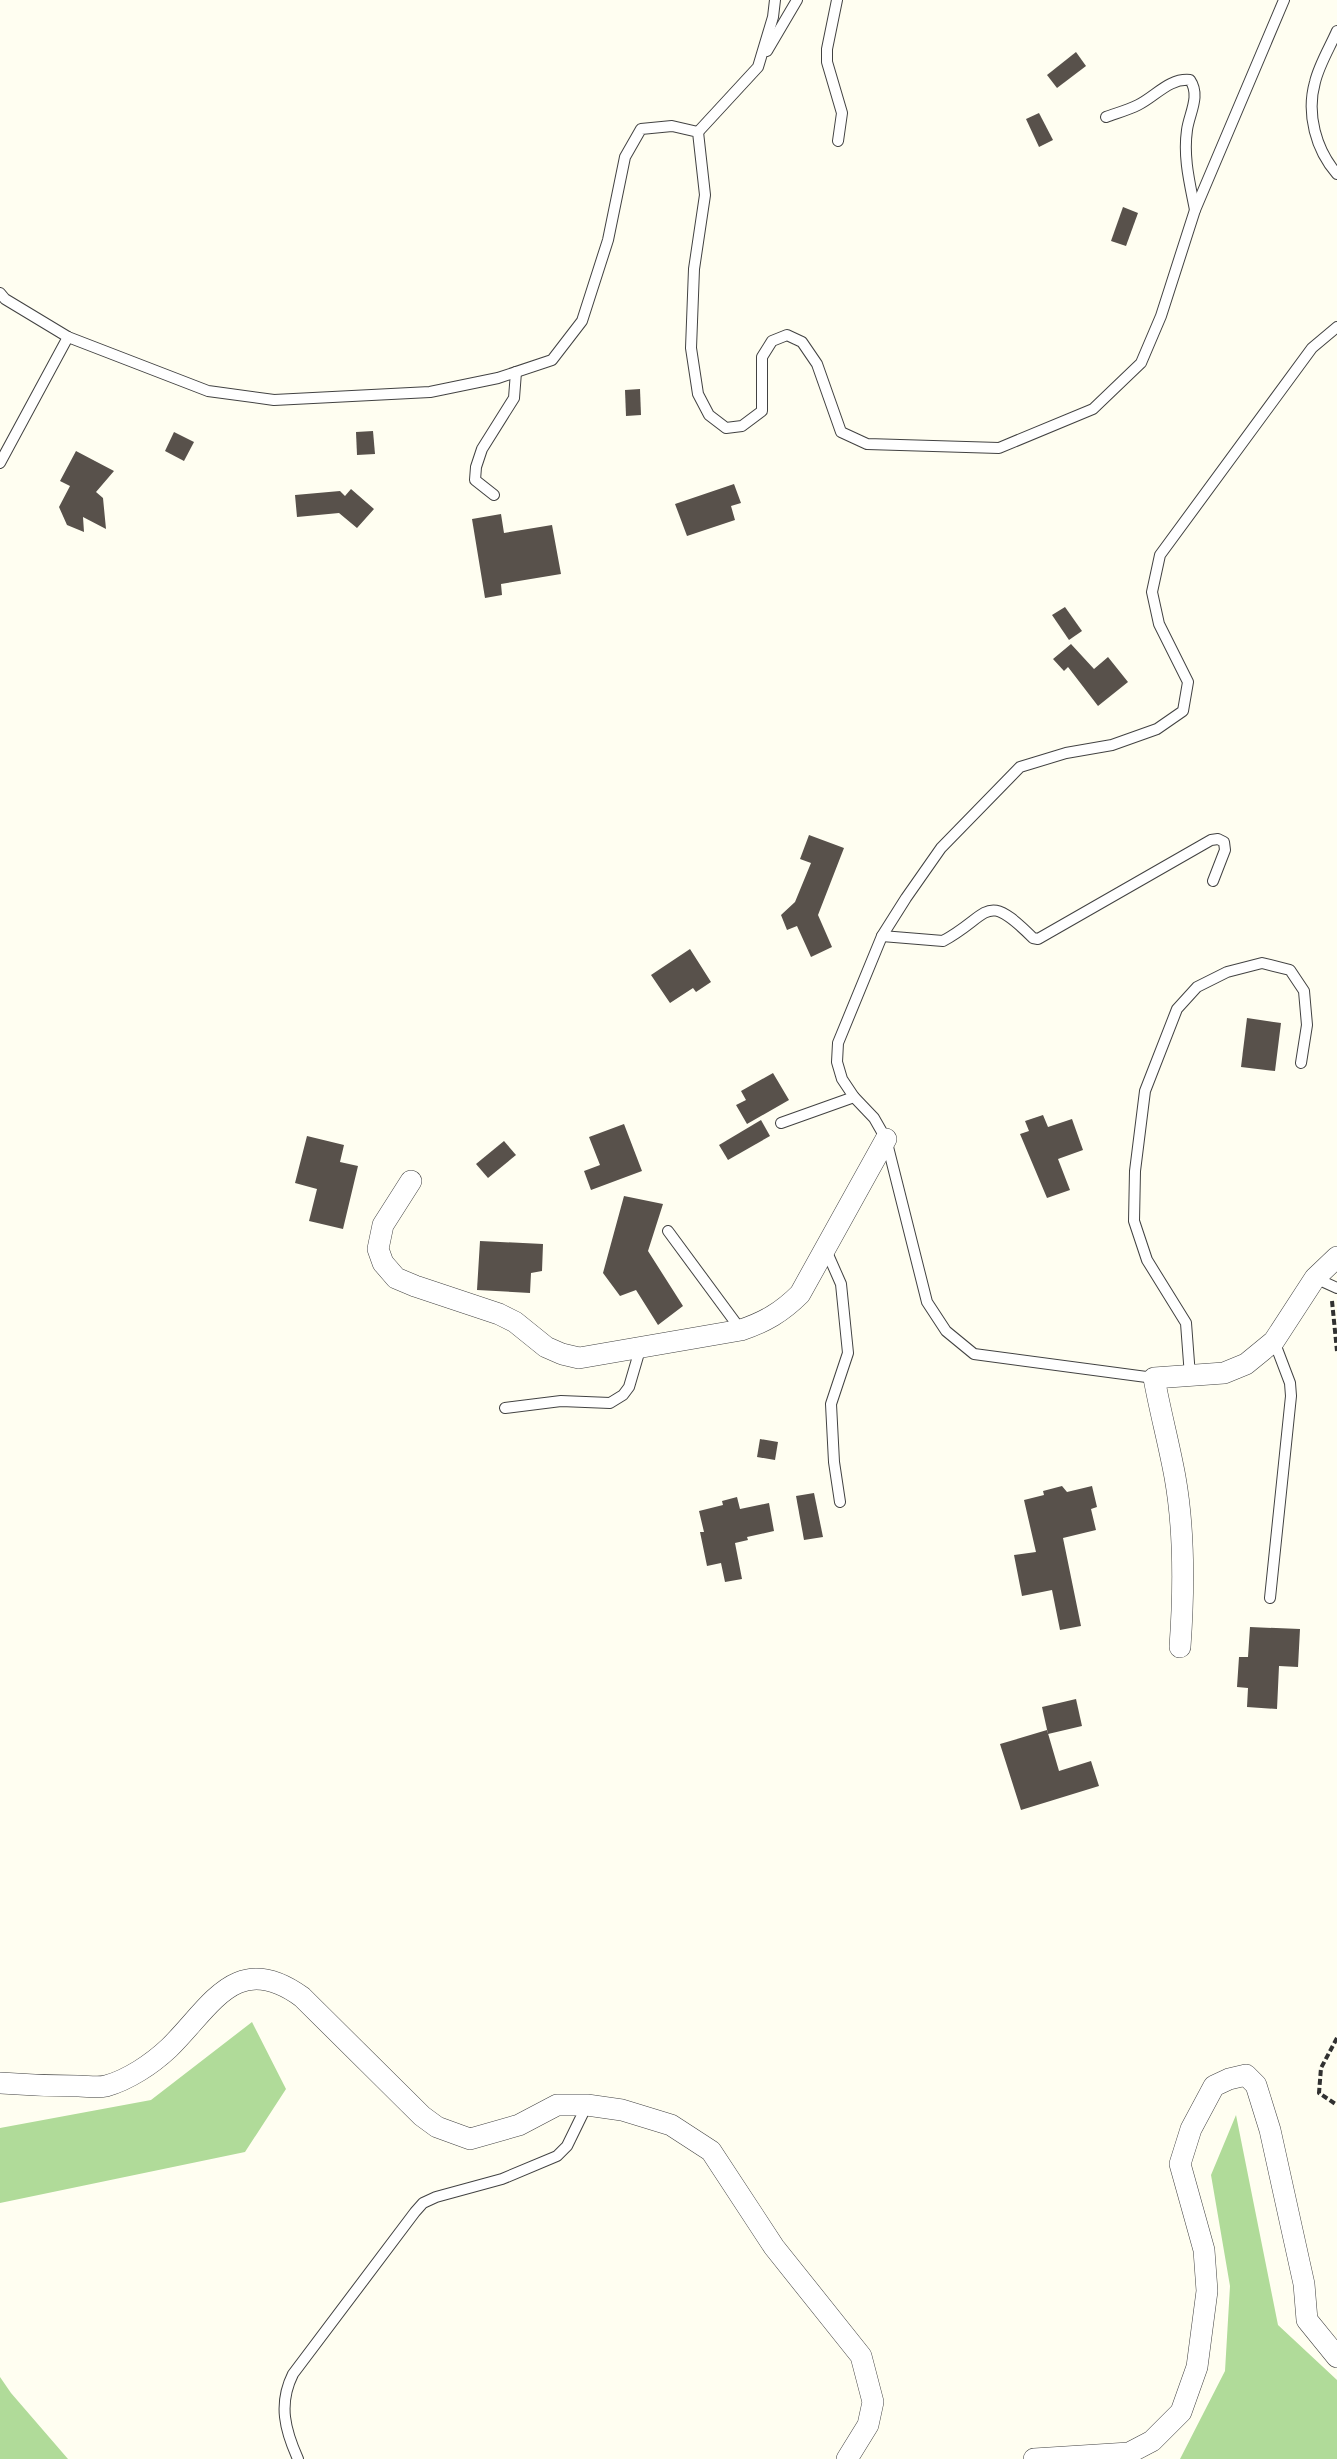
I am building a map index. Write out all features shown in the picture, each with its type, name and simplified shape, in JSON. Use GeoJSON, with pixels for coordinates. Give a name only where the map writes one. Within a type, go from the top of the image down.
{"type":"FeatureCollection","features":[{"type":"Feature","properties":{"kind":"street"},"geometry":{"type":"LineString","coordinates":[[411,1181],[383,1225],[378,1249],[383,1263],[396,1278],[499,1314],[515,1322],[546,1347],[579,1358],[741,1330],[762,1323],[776,1315],[800,1294],[886,1139]]}},
{"type":"Feature","properties":{"kind":"street"},"geometry":{"type":"LineString","coordinates":[[1180,1647],[1184,1596],[1183,1561],[1175,1478],[1154,1378],[1224,1373],[1246,1364],[1274,1341],[1328,1284],[1337,1257]]}},
{"type":"Feature","properties":{"kind":"street"},"geometry":{"type":"LineString","coordinates":[[0,2083],[105,2087],[146,2067],[168,2049],[215,1996],[239,1982],[252,1979],[268,1980],[285,1984],[302,1997],[422,2116],[437,2127],[454,2135],[470,2139],[479,2137],[519,2125],[558,2105],[587,2104],[622,2110],[671,2125],[711,2151],[774,2247],[861,2356],[873,2402],[868,2425],[847,2459]]}},
{"type":"Feature","properties":{"kind":"street"},"geometry":{"type":"LineString","coordinates":[[1034,2459],[1129,2453],[1152,2441],[1181,2412],[1197,2367],[1207,2290],[1204,2250],[1180,2164],[1191,2129],[1214,2086],[1229,2079],[1246,2075],[1256,2085],[1270,2130],[1304,2284],[1307,2320],[1337,2357]]}},
{"type":"Feature","properties":{"kind":"lane"},"geometry":{"type":"LineString","coordinates":[[758,67],[773,17],[775,0]]}},
{"type":"Feature","properties":{"kind":"lane"},"geometry":{"type":"LineString","coordinates":[[698,132],[758,67],[797,0]]}},
{"type":"Feature","properties":{"kind":"lane"},"geometry":{"type":"LineString","coordinates":[[837,0],[827,49],[827,62],[842,113],[837,141]]}},
{"type":"Feature","properties":{"kind":"lane"},"geometry":{"type":"LineString","coordinates":[[698,132],[705,195],[694,269],[691,348],[698,394],[709,415],[726,428],[742,426],[762,411],[762,357],[772,341],[787,334],[802,342],[817,364],[841,432],[867,444],[999,448],[1093,409],[1141,363],[1161,316],[1196,210],[1284,0]]}},
{"type":"Feature","properties":{"kind":"lane"},"geometry":{"type":"LineString","coordinates":[[1337,31],[1314,83],[1312,124],[1326,161],[1337,174]]}},
{"type":"Feature","properties":{"kind":"lane"},"geometry":{"type":"LineString","coordinates":[[1106,117],[1139,104],[1172,82],[1181,79],[1190,80],[1194,86],[1195,97],[1187,131],[1186,166],[1196,210]]}},
{"type":"Feature","properties":{"kind":"lane"},"geometry":{"type":"LineString","coordinates":[[0,293],[68,337],[208,391],[274,400],[430,392],[516,372],[552,360],[582,321],[608,240],[625,157],[641,129],[672,126],[698,132]]}},
{"type":"Feature","properties":{"kind":"lane"},"geometry":{"type":"LineString","coordinates":[[1154,1378],[974,1354],[946,1331],[927,1302],[886,1139],[874,1118],[854,1097],[842,1079],[837,1062],[838,1043],[882,936],[941,848],[1020,767],[1066,753],[1112,745],[1157,729],[1183,711],[1188,682],[1159,624],[1152,592],[1160,555],[1312,348],[1337,327]]}},
{"type":"Feature","properties":{"kind":"lane"},"geometry":{"type":"LineString","coordinates":[[0,463],[68,337]]}},
{"type":"Feature","properties":{"kind":"lane"},"geometry":{"type":"LineString","coordinates":[[494,495],[475,480],[476,467],[482,449],[514,398],[516,372]]}},
{"type":"Feature","properties":{"kind":"lane"},"geometry":{"type":"LineString","coordinates":[[882,936],[944,941],[983,912],[994,909],[1007,914],[1033,939],[1038,939],[1211,840],[1218,839],[1224,842],[1226,850],[1213,881]]}},
{"type":"Feature","properties":{"kind":"lane"},"geometry":{"type":"LineString","coordinates":[[1190,1376],[1186,1323],[1147,1260],[1134,1221],[1135,1171],[1145,1090],[1177,1009],[1197,987],[1227,972],[1262,963],[1290,970],[1304,991],[1307,1025],[1301,1063]]}},
{"type":"Feature","properties":{"kind":"lane"},"geometry":{"type":"LineString","coordinates":[[781,1123],[854,1097]]}},
{"type":"Feature","properties":{"kind":"lane"},"geometry":{"type":"LineString","coordinates":[[668,1231],[741,1330]]}},
{"type":"Feature","properties":{"kind":"lane"},"geometry":{"type":"LineString","coordinates":[[825,1246],[841,1284],[848,1353],[831,1404],[834,1462],[840,1502]]}},
{"type":"Feature","properties":{"kind":"lane"},"geometry":{"type":"LineString","coordinates":[[1270,1598],[1290,1396],[1290,1383],[1274,1341]]}},
{"type":"Feature","properties":{"kind":"lane"},"geometry":{"type":"LineString","coordinates":[[505,1408],[561,1401],[610,1403],[623,1395],[629,1387],[641,1346]]}},
{"type":"Feature","properties":{"kind":"lane"},"geometry":{"type":"LineString","coordinates":[[298,2459],[285,2424],[283,2406],[286,2388],[293,2374],[415,2212],[423,2203],[436,2197],[502,2180],[557,2156],[567,2146],[587,2104]]}},
{"type":"Feature","properties":{"kind":"path"},"geometry":{"type":"LineString","coordinates":[[1328,1284],[1337,1351]]}},
{"type":"Feature","properties":{"kind":"path"},"geometry":{"type":"LineString","coordinates":[[1337,2038],[1321,2068],[1318,2093],[1337,2105]]}},
{"type":"Feature","properties":{"kind":"green space"},"geometry":{"type":"Polygon","coordinates":[[[252,2022],[286,2089],[245,2152],[0,2203],[0,2128],[151,2100],[252,2022]]]}},
{"type":"Feature","properties":{"kind":"green space"},"geometry":{"type":"Polygon","coordinates":[[[1236,2115],[1278,2325],[1337,2380],[1337,2459],[1180,2459],[1225,2371],[1230,2286],[1211,2175],[1236,2115]]]}},
{"type":"Feature","properties":{"kind":"green space"},"geometry":{"type":"Polygon","coordinates":[[[0,2377],[11,2393],[68,2459],[0,2459],[0,2377]]]}},
{"type":"Feature","properties":{"kind":"building"},"geometry":{"type":"Polygon","coordinates":[[[1076,52],[1086,66],[1057,88],[1047,75],[1076,52]]]}},
{"type":"Feature","properties":{"kind":"building"},"geometry":{"type":"Polygon","coordinates":[[[1039,113],[1053,140],[1039,147],[1026,119],[1039,113]]]}},
{"type":"Feature","properties":{"kind":"building"},"geometry":{"type":"Polygon","coordinates":[[[1123,207],[1138,213],[1126,246],[1111,241],[1123,207]]]}},
{"type":"Feature","properties":{"kind":"building"},"geometry":{"type":"Polygon","coordinates":[[[640,389],[641,415],[626,416],[625,390],[640,389]]]}},
{"type":"Feature","properties":{"kind":"building"},"geometry":{"type":"Polygon","coordinates":[[[373,431],[375,454],[357,455],[356,432],[373,431]]]}},
{"type":"Feature","properties":{"kind":"building"},"geometry":{"type":"Polygon","coordinates":[[[174,432],[194,442],[184,461],[165,451],[174,432]]]}},
{"type":"Feature","properties":{"kind":"building"},"geometry":{"type":"Polygon","coordinates":[[[76,451],[114,471],[96,492],[103,498],[106,529],[83,517],[84,532],[67,525],[59,507],[70,486],[60,481],[76,451]]]}},
{"type":"Feature","properties":{"kind":"building"},"geometry":{"type":"Polygon","coordinates":[[[734,484],[741,503],[731,506],[735,520],[687,536],[675,504],[734,484]]]}},
{"type":"Feature","properties":{"kind":"building"},"geometry":{"type":"Polygon","coordinates":[[[351,489],[374,509],[357,528],[339,513],[297,517],[295,495],[340,491],[345,496],[351,489]]]}},
{"type":"Feature","properties":{"kind":"building"},"geometry":{"type":"Polygon","coordinates":[[[501,514],[504,533],[552,525],[561,574],[501,584],[502,595],[485,598],[472,519],[501,514]]]}},
{"type":"Feature","properties":{"kind":"building"},"geometry":{"type":"Polygon","coordinates":[[[1065,607],[1082,631],[1069,640],[1052,615],[1065,607]]]}},
{"type":"Feature","properties":{"kind":"building"},"geometry":{"type":"Polygon","coordinates":[[[1071,644],[1094,669],[1108,657],[1128,682],[1098,706],[1068,667],[1064,671],[1053,659],[1071,644]]]}},
{"type":"Feature","properties":{"kind":"building"},"geometry":{"type":"Polygon","coordinates":[[[809,835],[844,848],[818,915],[832,947],[811,957],[797,926],[787,930],[781,915],[795,902],[811,863],[800,859],[809,835]]]}},
{"type":"Feature","properties":{"kind":"building"},"geometry":{"type":"Polygon","coordinates":[[[690,949],[711,982],[696,992],[693,988],[670,1003],[651,975],[690,949]]]}},
{"type":"Feature","properties":{"kind":"building"},"geometry":{"type":"Polygon","coordinates":[[[1247,1018],[1281,1023],[1275,1071],[1241,1067],[1247,1018]]]}},
{"type":"Feature","properties":{"kind":"building"},"geometry":{"type":"Polygon","coordinates":[[[773,1073],[789,1100],[747,1124],[736,1105],[746,1100],[741,1091],[773,1073]]]}},
{"type":"Feature","properties":{"kind":"building"},"geometry":{"type":"Polygon","coordinates":[[[1043,1115],[1048,1127],[1072,1119],[1083,1150],[1058,1159],[1070,1190],[1047,1198],[1020,1134],[1029,1131],[1025,1121],[1043,1115]]]}},
{"type":"Feature","properties":{"kind":"building"},"geometry":{"type":"Polygon","coordinates":[[[761,1120],[770,1136],[728,1160],[719,1145],[761,1120]]]}},
{"type":"Feature","properties":{"kind":"building"},"geometry":{"type":"Polygon","coordinates":[[[624,1124],[642,1171],[591,1190],[584,1171],[600,1165],[589,1137],[624,1124]]]}},
{"type":"Feature","properties":{"kind":"building"},"geometry":{"type":"Polygon","coordinates":[[[307,1136],[344,1145],[340,1162],[358,1166],[343,1229],[309,1221],[317,1189],[295,1183],[307,1136]]]}},
{"type":"Feature","properties":{"kind":"building"},"geometry":{"type":"Polygon","coordinates":[[[504,1141],[516,1155],[488,1178],[476,1164],[504,1141]]]}},
{"type":"Feature","properties":{"kind":"building"},"geometry":{"type":"Polygon","coordinates":[[[624,1196],[663,1204],[648,1251],[683,1306],[658,1325],[636,1290],[620,1296],[603,1273],[624,1196]]]}},
{"type":"Feature","properties":{"kind":"building"},"geometry":{"type":"Polygon","coordinates":[[[480,1241],[543,1244],[542,1271],[531,1273],[530,1293],[477,1290],[480,1241]]]}},
{"type":"Feature","properties":{"kind":"building"},"geometry":{"type":"Polygon","coordinates":[[[760,1439],[778,1442],[775,1460],[757,1457],[760,1439]]]}},
{"type":"Feature","properties":{"kind":"building"},"geometry":{"type":"Polygon","coordinates":[[[1062,1486],[1067,1492],[1092,1486],[1097,1507],[1091,1509],[1096,1530],[1063,1538],[1081,1626],[1060,1630],[1052,1590],[1022,1596],[1014,1555],[1036,1552],[1024,1500],[1044,1495],[1043,1491],[1062,1486]]]}},
{"type":"Feature","properties":{"kind":"building"},"geometry":{"type":"Polygon","coordinates":[[[814,1493],[823,1537],[804,1540],[796,1496],[814,1493]]]}},
{"type":"Feature","properties":{"kind":"building"},"geometry":{"type":"Polygon","coordinates":[[[737,1497],[740,1509],[769,1503],[774,1531],[747,1537],[748,1540],[735,1543],[742,1579],[725,1582],[721,1563],[707,1566],[700,1532],[704,1532],[699,1511],[723,1505],[722,1501],[737,1497]]]}},
{"type":"Feature","properties":{"kind":"building"},"geometry":{"type":"Polygon","coordinates":[[[1250,1627],[1300,1629],[1298,1667],[1279,1666],[1277,1709],[1247,1707],[1248,1688],[1237,1687],[1239,1657],[1248,1657],[1250,1627]]]}},
{"type":"Feature","properties":{"kind":"building"},"geometry":{"type":"Polygon","coordinates":[[[1076,1699],[1082,1726],[1048,1734],[1042,1707],[1076,1699]]]}},
{"type":"Feature","properties":{"kind":"building"},"geometry":{"type":"Polygon","coordinates":[[[1047,1730],[1059,1771],[1091,1761],[1099,1786],[1021,1810],[1000,1744],[1047,1730]]]}}]}
